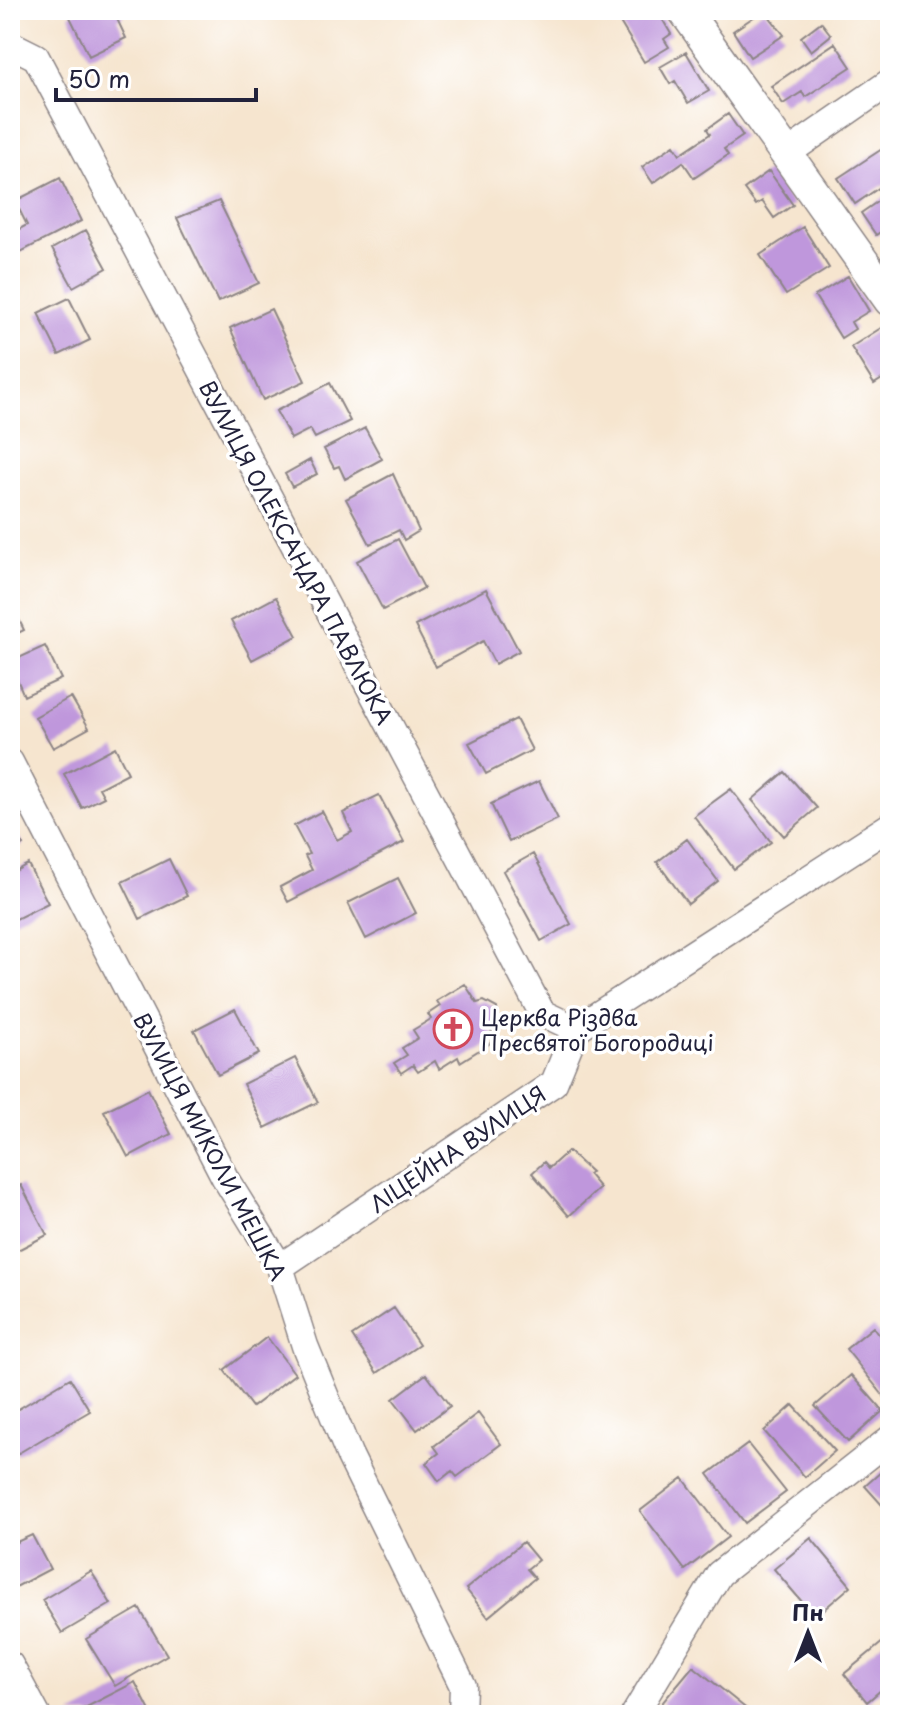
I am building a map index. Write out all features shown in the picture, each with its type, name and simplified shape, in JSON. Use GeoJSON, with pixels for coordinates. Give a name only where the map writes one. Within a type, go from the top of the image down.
{"type":"FeatureCollection","features":[{"type":"Feature","properties":{"kind":"street"},"geometry":{"type":"LineString","coordinates":[[684,10],[890,300]]}},
{"type":"Feature","properties":{"kind":"street","name":"ВУЛИЦЯ ОЛЕКСАНДРА ПАВЛЮКА"},"geometry":{"type":"LineString","coordinates":[[10,44],[36,57],[542,1013],[576,1029]]}},
{"type":"Feature","properties":{"kind":"street"},"geometry":{"type":"LineString","coordinates":[[786,154],[890,82]]}},
{"type":"Feature","properties":{"kind":"street","name":"ВУЛИЦЯ МИКОЛИ МЕШКА"},"geometry":{"type":"LineString","coordinates":[[10,762],[225,1178],[280,1267],[305,1346],[349,1454],[463,1686],[462,1715]]}},
{"type":"Feature","properties":{"kind":"street"},"geometry":{"type":"LineString","coordinates":[[576,1029],[890,826]]}},
{"type":"Feature","properties":{"kind":"street","name":"ЛІЦЕЙНА ВУЛИЦЯ"},"geometry":{"type":"LineString","coordinates":[[280,1267],[554,1083],[576,1029]]}},
{"type":"Feature","properties":{"kind":"street"},"geometry":{"type":"LineString","coordinates":[[634,1715],[719,1574],[890,1439]]}},
{"type":"Feature","properties":{"kind":"street"},"geometry":{"type":"LineString","coordinates":[[10,1665],[37,1715]]}},
{"type":"Feature","properties":{"kind":"building"},"geometry":{"type":"Polygon","coordinates":[[[79,10],[121,10],[123,16],[117,19],[126,38],[89,56],[69,15],[79,10]]]}},
{"type":"Feature","properties":{"kind":"building"},"geometry":{"type":"Polygon","coordinates":[[[621,10],[657,10],[671,34],[664,39],[669,47],[644,62],[615,14],[621,10]]]}},
{"type":"Feature","properties":{"kind":"building"},"geometry":{"type":"Polygon","coordinates":[[[764,10],[784,35],[750,57],[733,31],[764,10]]]}},
{"type":"Feature","properties":{"kind":"building"},"geometry":{"type":"Polygon","coordinates":[[[821,22],[831,35],[811,51],[801,37],[821,22]]]}},
{"type":"Feature","properties":{"kind":"building"},"geometry":{"type":"Polygon","coordinates":[[[835,43],[851,67],[805,97],[802,92],[783,104],[771,86],[835,43]]]}},
{"type":"Feature","properties":{"kind":"building"},"geometry":{"type":"Polygon","coordinates":[[[686,52],[709,91],[688,103],[675,81],[670,84],[660,67],[686,52]]]}},
{"type":"Feature","properties":{"kind":"building"},"geometry":{"type":"Polygon","coordinates":[[[728,114],[743,136],[724,149],[728,155],[694,178],[683,162],[653,183],[642,167],[674,145],[680,154],[710,134],[707,129],[728,114]]]}},
{"type":"Feature","properties":{"kind":"building"},"geometry":{"type":"Polygon","coordinates":[[[882,149],[890,160],[890,188],[886,183],[855,204],[838,178],[882,149]]]}},
{"type":"Feature","properties":{"kind":"building"},"geometry":{"type":"Polygon","coordinates":[[[769,171],[793,205],[774,218],[762,201],[756,205],[744,189],[769,171]]]}},
{"type":"Feature","properties":{"kind":"building"},"geometry":{"type":"Polygon","coordinates":[[[60,178],[81,221],[11,257],[10,234],[27,225],[15,201],[60,178]]]}},
{"type":"Feature","properties":{"kind":"building"},"geometry":{"type":"Polygon","coordinates":[[[890,193],[890,225],[876,235],[861,213],[890,193]]]}},
{"type":"Feature","properties":{"kind":"building"},"geometry":{"type":"Polygon","coordinates":[[[219,201],[259,283],[218,302],[177,218],[219,201]]]}},
{"type":"Feature","properties":{"kind":"building"},"geometry":{"type":"Polygon","coordinates":[[[803,227],[829,268],[786,295],[760,255],[803,227]]]}},
{"type":"Feature","properties":{"kind":"building"},"geometry":{"type":"Polygon","coordinates":[[[86,230],[107,268],[73,287],[52,249],[86,230]]]}},
{"type":"Feature","properties":{"kind":"building"},"geometry":{"type":"Polygon","coordinates":[[[848,276],[869,311],[851,322],[855,329],[841,338],[815,296],[848,276]]]}},
{"type":"Feature","properties":{"kind":"building"},"geometry":{"type":"Polygon","coordinates":[[[69,298],[90,340],[59,355],[38,313],[69,298]]]}},
{"type":"Feature","properties":{"kind":"building"},"geometry":{"type":"Polygon","coordinates":[[[271,309],[305,381],[263,400],[230,328],[271,309]]]}},
{"type":"Feature","properties":{"kind":"building"},"geometry":{"type":"Polygon","coordinates":[[[884,326],[890,335],[890,374],[874,384],[851,347],[884,326]]]}},
{"type":"Feature","properties":{"kind":"building"},"geometry":{"type":"Polygon","coordinates":[[[330,383],[350,421],[315,438],[310,429],[291,439],[276,411],[330,383]]]}},
{"type":"Feature","properties":{"kind":"building"},"geometry":{"type":"Polygon","coordinates":[[[365,428],[382,459],[345,479],[339,466],[334,468],[324,449],[365,428]]]}},
{"type":"Feature","properties":{"kind":"building"},"geometry":{"type":"Polygon","coordinates":[[[310,460],[317,474],[292,487],[285,474],[310,460]]]}},
{"type":"Feature","properties":{"kind":"building"},"geometry":{"type":"Polygon","coordinates":[[[393,474],[419,531],[404,540],[399,530],[370,544],[346,499],[393,474]]]}},
{"type":"Feature","properties":{"kind":"building"},"geometry":{"type":"Polygon","coordinates":[[[398,539],[424,588],[383,610],[357,561],[398,539]]]}},
{"type":"Feature","properties":{"kind":"building"},"geometry":{"type":"Polygon","coordinates":[[[486,589],[519,651],[495,664],[483,641],[436,667],[415,626],[486,589]]]}},
{"type":"Feature","properties":{"kind":"building"},"geometry":{"type":"Polygon","coordinates":[[[276,597],[297,636],[252,660],[231,621],[276,597]]]}},
{"type":"Feature","properties":{"kind":"building"},"geometry":{"type":"Polygon","coordinates":[[[10,601],[24,630],[10,637],[10,601]]]}},
{"type":"Feature","properties":{"kind":"building"},"geometry":{"type":"Polygon","coordinates":[[[45,646],[61,679],[24,696],[10,662],[45,646]]]}},
{"type":"Feature","properties":{"kind":"building"},"geometry":{"type":"Polygon","coordinates":[[[71,697],[89,728],[53,748],[35,717],[71,697]]]}},
{"type":"Feature","properties":{"kind":"building"},"geometry":{"type":"Polygon","coordinates":[[[516,719],[532,750],[486,774],[469,743],[516,719]]]}},
{"type":"Feature","properties":{"kind":"building"},"geometry":{"type":"Polygon","coordinates":[[[115,747],[128,773],[99,788],[104,797],[82,808],[64,774],[115,747]]]}},
{"type":"Feature","properties":{"kind":"building"},"geometry":{"type":"Polygon","coordinates":[[[785,772],[817,808],[784,836],[752,800],[785,772]]]}},
{"type":"Feature","properties":{"kind":"building"},"geometry":{"type":"Polygon","coordinates":[[[539,781],[558,819],[509,842],[491,804],[539,781]]]}},
{"type":"Feature","properties":{"kind":"building"},"geometry":{"type":"Polygon","coordinates":[[[731,789],[771,842],[734,869],[694,816],[731,789]]]}},
{"type":"Feature","properties":{"kind":"building"},"geometry":{"type":"Polygon","coordinates":[[[379,795],[404,842],[288,902],[280,887],[312,870],[305,856],[309,854],[294,826],[322,811],[337,840],[352,832],[343,813],[379,795]]]}},
{"type":"Feature","properties":{"kind":"building"},"geometry":{"type":"Polygon","coordinates":[[[10,820],[23,845],[10,852],[10,820]]]}},
{"type":"Feature","properties":{"kind":"building"},"geometry":{"type":"Polygon","coordinates":[[[687,839],[718,881],[688,904],[657,862],[687,839]]]}},
{"type":"Feature","properties":{"kind":"building"},"geometry":{"type":"Polygon","coordinates":[[[533,854],[571,924],[541,941],[503,871],[533,854]]]}},
{"type":"Feature","properties":{"kind":"building"},"geometry":{"type":"Polygon","coordinates":[[[169,859],[187,896],[140,919],[122,882],[169,859]]]}},
{"type":"Feature","properties":{"kind":"building"},"geometry":{"type":"Polygon","coordinates":[[[28,864],[48,903],[10,922],[10,874],[28,864]]]}},
{"type":"Feature","properties":{"kind":"building"},"geometry":{"type":"Polygon","coordinates":[[[398,878],[416,913],[366,939],[348,903],[398,878]]]}},
{"type":"Feature","properties":{"kind":"building","name":"Церква Різдва Пресвятої Богородиці"},"geometry":{"type":"Polygon","coordinates":[[[465,984],[477,1003],[484,1001],[497,1008],[497,1023],[489,1028],[497,1039],[460,1062],[458,1057],[439,1069],[435,1061],[418,1072],[413,1065],[401,1073],[394,1063],[407,1055],[402,1048],[418,1038],[413,1030],[431,1019],[428,1014],[440,1006],[437,1001],[465,984]]]}},
{"type":"Feature","properties":{"kind":"building"},"geometry":{"type":"Polygon","coordinates":[[[235,1009],[259,1054],[218,1075],[194,1030],[235,1009]]]}},
{"type":"Feature","properties":{"kind":"building"},"geometry":{"type":"Polygon","coordinates":[[[295,1058],[318,1102],[265,1128],[243,1084],[295,1058]]]}},
{"type":"Feature","properties":{"kind":"building"},"geometry":{"type":"Polygon","coordinates":[[[148,1089],[171,1134],[128,1157],[104,1111],[148,1089]]]}},
{"type":"Feature","properties":{"kind":"building"},"geometry":{"type":"Polygon","coordinates":[[[568,1151],[591,1172],[588,1174],[600,1188],[569,1216],[532,1173],[544,1162],[549,1168],[568,1151]]]}},
{"type":"Feature","properties":{"kind":"building"},"geometry":{"type":"Polygon","coordinates":[[[21,1185],[47,1235],[10,1254],[10,1190],[21,1185]]]}},
{"type":"Feature","properties":{"kind":"building"},"geometry":{"type":"Polygon","coordinates":[[[394,1308],[419,1345],[377,1373],[352,1336],[394,1308]]]}},
{"type":"Feature","properties":{"kind":"building"},"geometry":{"type":"Polygon","coordinates":[[[873,1327],[890,1349],[890,1404],[846,1349],[873,1327]]]}},
{"type":"Feature","properties":{"kind":"building"},"geometry":{"type":"Polygon","coordinates":[[[267,1337],[295,1374],[252,1407],[224,1370],[267,1337]]]}},
{"type":"Feature","properties":{"kind":"building"},"geometry":{"type":"Polygon","coordinates":[[[426,1374],[450,1406],[417,1430],[393,1399],[426,1374]]]}},
{"type":"Feature","properties":{"kind":"building"},"geometry":{"type":"Polygon","coordinates":[[[851,1375],[883,1411],[848,1442],[815,1406],[851,1375]]]}},
{"type":"Feature","properties":{"kind":"building"},"geometry":{"type":"Polygon","coordinates":[[[70,1378],[90,1411],[17,1454],[10,1442],[10,1414],[70,1378]]]}},
{"type":"Feature","properties":{"kind":"building"},"geometry":{"type":"Polygon","coordinates":[[[793,1405],[835,1451],[805,1477],[764,1431],[793,1405]]]}},
{"type":"Feature","properties":{"kind":"building"},"geometry":{"type":"Polygon","coordinates":[[[478,1413],[501,1444],[457,1477],[452,1471],[439,1481],[426,1463],[439,1453],[434,1446],[478,1413]]]}},
{"type":"Feature","properties":{"kind":"building"},"geometry":{"type":"Polygon","coordinates":[[[748,1444],[786,1492],[745,1523],[708,1474],[748,1444]]]}},
{"type":"Feature","properties":{"kind":"building"},"geometry":{"type":"Polygon","coordinates":[[[890,1464],[890,1514],[865,1486],[890,1464]]]}},
{"type":"Feature","properties":{"kind":"building"},"geometry":{"type":"Polygon","coordinates":[[[683,1478],[728,1537],[685,1570],[640,1511],[683,1478]]]}},
{"type":"Feature","properties":{"kind":"building"},"geometry":{"type":"Polygon","coordinates":[[[32,1535],[50,1569],[10,1590],[10,1545],[32,1535]]]}},
{"type":"Feature","properties":{"kind":"building"},"geometry":{"type":"Polygon","coordinates":[[[811,1538],[851,1586],[815,1617],[774,1569],[811,1538]]]}},
{"type":"Feature","properties":{"kind":"building"},"geometry":{"type":"Polygon","coordinates":[[[523,1542],[538,1560],[527,1569],[535,1578],[488,1617],[466,1589],[523,1542]]]}},
{"type":"Feature","properties":{"kind":"building"},"geometry":{"type":"Polygon","coordinates":[[[91,1571],[111,1604],[62,1633],[42,1600],[91,1571]]]}},
{"type":"Feature","properties":{"kind":"building"},"geometry":{"type":"Polygon","coordinates":[[[139,1608],[167,1655],[115,1686],[86,1639],[139,1608]]]}},
{"type":"Feature","properties":{"kind":"building"},"geometry":{"type":"Polygon","coordinates":[[[890,1636],[890,1682],[867,1702],[844,1674],[890,1636]]]}},
{"type":"Feature","properties":{"kind":"building"},"geometry":{"type":"Polygon","coordinates":[[[693,1666],[754,1715],[677,1715],[662,1703],[693,1666]]]}},
{"type":"Feature","properties":{"kind":"building"},"geometry":{"type":"Polygon","coordinates":[[[135,1682],[152,1715],[71,1715],[135,1682]]]}},
{"type":"Feature","properties":{"kind":"place","name":"Церква Різдва Пресвятої Богородиці"},"geometry":{"type":"Point","coordinates":[453,1029]}}]}
